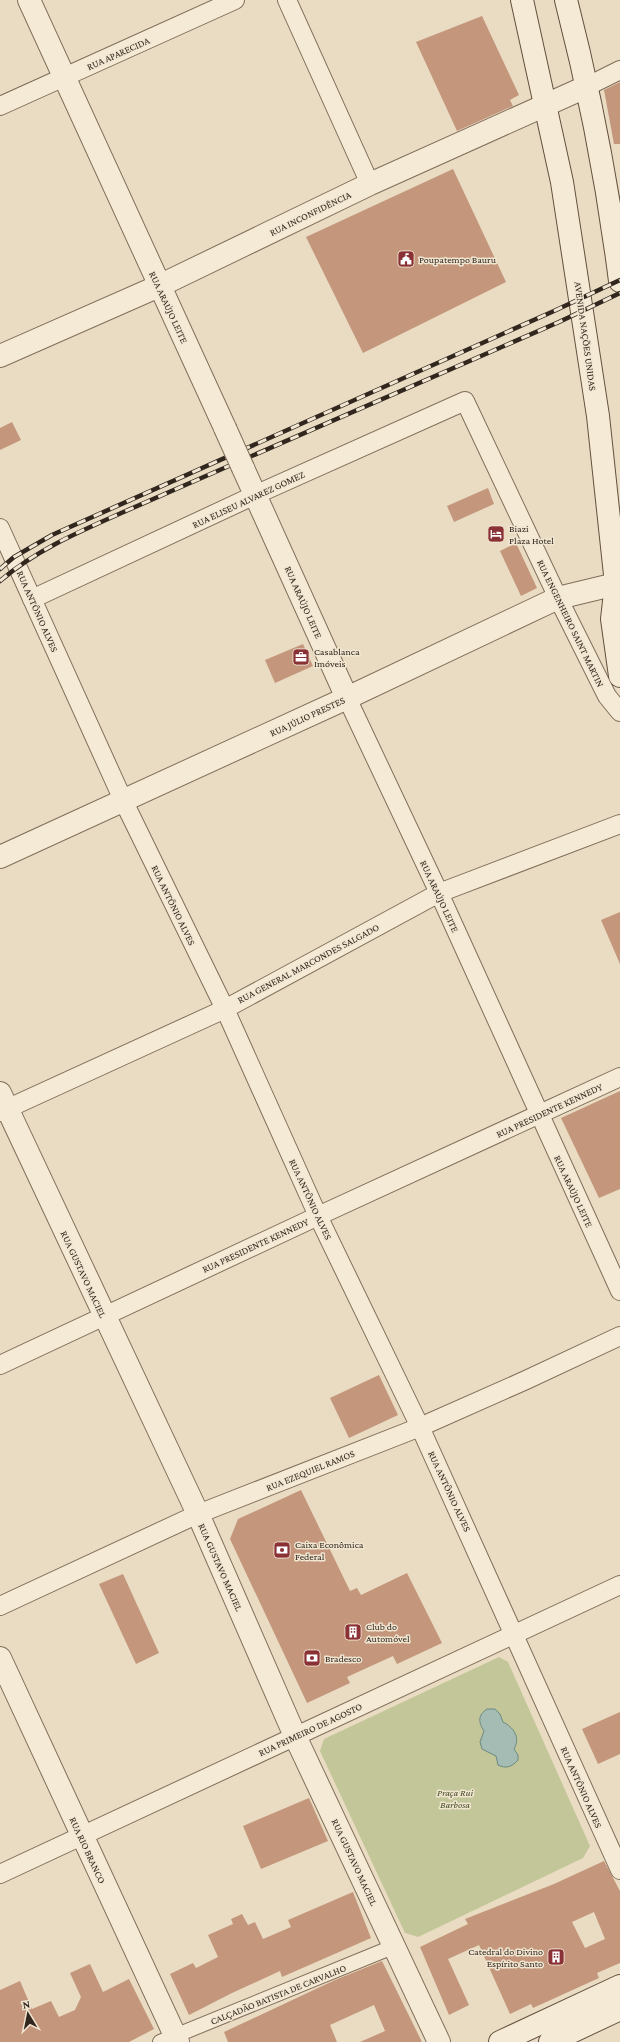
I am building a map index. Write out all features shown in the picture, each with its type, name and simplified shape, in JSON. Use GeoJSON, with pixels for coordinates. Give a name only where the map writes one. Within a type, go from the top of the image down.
{"type":"FeatureCollection","features":[{"type":"Feature","properties":{"kind":"street","name":"RUA ARAÚJO LEITE"},"geometry":{"type":"LineString","coordinates":[[29,0],[347,698],[439,893],[620,1290]]}},
{"type":"Feature","properties":{"kind":"street","name":"RUA APARECIDA"},"geometry":{"type":"LineString","coordinates":[[0,106],[235,0]]}},
{"type":"Feature","properties":{"kind":"street"},"geometry":{"type":"LineString","coordinates":[[286,0],[370,184]]}},
{"type":"Feature","properties":{"kind":"street","name":"AVENIDA NAÇÕES UNIDAS"},"geometry":{"type":"LineString","coordinates":[[522,0],[562,182],[598,416],[618,584],[612,619],[620,676]]}},
{"type":"Feature","properties":{"kind":"street"},"geometry":{"type":"LineString","coordinates":[[566,0],[588,86],[604,172],[620,281]]}},
{"type":"Feature","properties":{"kind":"street","name":"RUA INCONFIDÊNCIA"},"geometry":{"type":"LineString","coordinates":[[0,356],[159,286],[370,184],[546,106],[620,70]]}},
{"type":"Feature","properties":{"kind":"street","name":"RUA ELISEU ALVAREZ GOMEZ"},"geometry":{"type":"LineString","coordinates":[[32,599],[255,495],[465,401]]}},
{"type":"Feature","properties":{"kind":"street","name":"RUA ENGENHEIRO SAINT MARTIN"},"geometry":{"type":"LineString","coordinates":[[465,401],[558,598],[607,696],[620,712]]}},
{"type":"Feature","properties":{"kind":"street","name":"RUA ANTÔNIO ALVES"},"geometry":{"type":"LineString","coordinates":[[0,528],[123,800],[225,1009],[318,1216],[420,1427],[514,1633],[614,1844],[620,1870]]}},
{"type":"Feature","properties":{"kind":"street","name":"RUA JÚLIO PRESTES"},"geometry":{"type":"LineString","coordinates":[[0,857],[347,698],[558,598],[618,584]]}},
{"type":"Feature","properties":{"kind":"street","name":"RUA GENERAL MARCONDES SALGADO"},"geometry":{"type":"LineString","coordinates":[[2,1104],[225,1009],[439,893],[620,824]]}},
{"type":"Feature","properties":{"kind":"street","name":"RUA PRESIDENTE KENNEDY"},"geometry":{"type":"LineString","coordinates":[[0,1365],[318,1216],[620,1078]]}},
{"type":"Feature","properties":{"kind":"street","name":"RUA GUSTAVO MACIEL"},"geometry":{"type":"LineString","coordinates":[[2,1104],[198,1514],[295,1736],[439,2042]]}},
{"type":"Feature","properties":{"kind":"street","name":"RUA EZEQUIEL RAMOS"},"geometry":{"type":"LineString","coordinates":[[0,1606],[198,1514],[420,1427],[620,1336]]}},
{"type":"Feature","properties":{"kind":"street","name":"RUA PRIMEIRO DE AGOSTO"},"geometry":{"type":"LineString","coordinates":[[0,1874],[514,1633],[620,1585]]}},
{"type":"Feature","properties":{"kind":"street","name":"RUA RIO BRANCO"},"geometry":{"type":"LineString","coordinates":[[0,1658],[81,1835],[171,2040]]}},
{"type":"Feature","properties":{"kind":"street","name":"CALÇADÃO BATISTA DE CARVALHO"},"geometry":{"type":"LineString","coordinates":[[171,2040],[395,1946]]}},
{"type":"Feature","properties":{"kind":"street"},"geometry":{"type":"LineString","coordinates":[[500,2042],[620,1986]]}},
{"type":"Feature","properties":{"kind":"street"},"geometry":{"type":"LineString","coordinates":[[550,2042],[620,2009]]}},
{"type":"Feature","properties":{"kind":"green space","name":"Praça Rui Barbosa"},"geometry":{"type":"Polygon","coordinates":[[[499,1657],[508,1662],[590,1846],[583,1858],[418,1937],[405,1933],[320,1751],[324,1739],[499,1657]]]}},
{"type":"Feature","properties":{"kind":"water"},"geometry":{"type":"Polygon","coordinates":[[[487,1709],[495,1709],[500,1714],[503,1722],[515,1733],[517,1740],[514,1749],[518,1755],[518,1760],[511,1766],[504,1767],[498,1765],[496,1756],[482,1749],[480,1742],[484,1731],[480,1719],[484,1711],[487,1709]]]}},
{"type":"Feature","properties":{"kind":"building"},"geometry":{"type":"Polygon","coordinates":[[[482,16],[519,95],[510,100],[513,106],[457,131],[416,42],[482,16]]]}},
{"type":"Feature","properties":{"kind":"building"},"geometry":{"type":"Polygon","coordinates":[[[620,82],[620,144],[614,144],[604,90],[620,82]]]}},
{"type":"Feature","properties":{"kind":"building","name":"Poupatempo Bauru"},"geometry":{"type":"Polygon","coordinates":[[[453,169],[506,282],[363,353],[306,237],[453,169]]]}},
{"type":"Feature","properties":{"kind":"building"},"geometry":{"type":"Polygon","coordinates":[[[12,422],[21,440],[0,450],[0,428],[12,422]]]}},
{"type":"Feature","properties":{"kind":"building"},"geometry":{"type":"Polygon","coordinates":[[[488,488],[494,504],[454,522],[447,506],[488,488]]]}},
{"type":"Feature","properties":{"kind":"building"},"geometry":{"type":"Polygon","coordinates":[[[516,543],[537,588],[521,596],[500,551],[516,543]]]}},
{"type":"Feature","properties":{"kind":"building"},"geometry":{"type":"Polygon","coordinates":[[[303,644],[313,666],[275,683],[265,660],[303,644]]]}},
{"type":"Feature","properties":{"kind":"building"},"geometry":{"type":"Polygon","coordinates":[[[620,912],[620,964],[601,920],[620,912]]]}},
{"type":"Feature","properties":{"kind":"building"},"geometry":{"type":"Polygon","coordinates":[[[620,1091],[620,1189],[599,1198],[561,1118],[620,1091]]]}},
{"type":"Feature","properties":{"kind":"building"},"geometry":{"type":"Polygon","coordinates":[[[379,1375],[398,1415],[349,1438],[330,1398],[379,1375]]]}},
{"type":"Feature","properties":{"kind":"building"},"geometry":{"type":"Polygon","coordinates":[[[301,1490],[350,1591],[357,1588],[361,1595],[407,1573],[442,1643],[397,1664],[393,1656],[347,1677],[350,1683],[307,1703],[230,1539],[238,1519],[301,1490]]]}},
{"type":"Feature","properties":{"kind":"building"},"geometry":{"type":"Polygon","coordinates":[[[123,1574],[159,1653],[136,1664],[99,1584],[123,1574]]]}},
{"type":"Feature","properties":{"kind":"building"},"geometry":{"type":"Polygon","coordinates":[[[620,1712],[620,1754],[598,1764],[582,1729],[620,1712]]]}},
{"type":"Feature","properties":{"kind":"building"},"geometry":{"type":"Polygon","coordinates":[[[309,1798],[328,1841],[261,1869],[243,1826],[309,1798]]]}},
{"type":"Feature","properties":{"kind":"building"},"geometry":{"type":"Polygon","coordinates":[[[604,1861],[620,1891],[620,1963],[597,1973],[599,1978],[533,2008],[531,2004],[510,2014],[479,1945],[448,1959],[469,2005],[449,2015],[420,1947],[468,1924],[465,1919],[554,1884],[604,1861]],[[594,1912],[572,1922],[585,1948],[605,1939],[594,1912]]]}},
{"type":"Feature","properties":{"kind":"building"},"geometry":{"type":"Polygon","coordinates":[[[353,1892],[371,1938],[282,1977],[280,1971],[189,2015],[170,1974],[193,1963],[196,1968],[218,1957],[208,1935],[233,1924],[231,1919],[242,1914],[248,1925],[255,1922],[263,1939],[291,1927],[288,1920],[353,1892]]]}},
{"type":"Feature","properties":{"kind":"building"},"geometry":{"type":"Polygon","coordinates":[[[382,1961],[422,2042],[360,2042],[385,2031],[374,2005],[330,2025],[337,2042],[228,2042],[224,2032],[335,1980],[382,1961]]]}},
{"type":"Feature","properties":{"kind":"building"},"geometry":{"type":"Polygon","coordinates":[[[90,1964],[103,1992],[129,1979],[154,2029],[129,2042],[0,2042],[0,1990],[20,1981],[32,2009],[51,2001],[59,2017],[75,2010],[81,1997],[70,1973],[90,1964]]]}},
{"type":"Feature","properties":{"kind":"railway"},"geometry":{"type":"LineString","coordinates":[[0,569],[14,557],[52,535],[554,311],[620,280]]}},
{"type":"Feature","properties":{"kind":"railway"},"geometry":{"type":"LineString","coordinates":[[0,581],[29,559],[94,525],[559,322],[620,293]]}},
{"type":"Feature","properties":{"kind":"place","name":"Poupatempo Bauru"},"geometry":{"type":"Point","coordinates":[406,259]}},
{"type":"Feature","properties":{"kind":"place","name":"Biazi Plaza Hotel"},"geometry":{"type":"Point","coordinates":[496,534]}},
{"type":"Feature","properties":{"kind":"place","name":"Casablanca Imóveis"},"geometry":{"type":"Point","coordinates":[301,657]}},
{"type":"Feature","properties":{"kind":"place","name":"Caixa Econômica Federal"},"geometry":{"type":"Point","coordinates":[282,1550]}},
{"type":"Feature","properties":{"kind":"place","name":"Club do Automóvel"},"geometry":{"type":"Point","coordinates":[353,1632]}},
{"type":"Feature","properties":{"kind":"place","name":"Bradesco"},"geometry":{"type":"Point","coordinates":[312,1658]}},
{"type":"Feature","properties":{"kind":"place","name":"Catedral do Divino Espírito Santo"},"geometry":{"type":"Point","coordinates":[556,1957]}}]}
